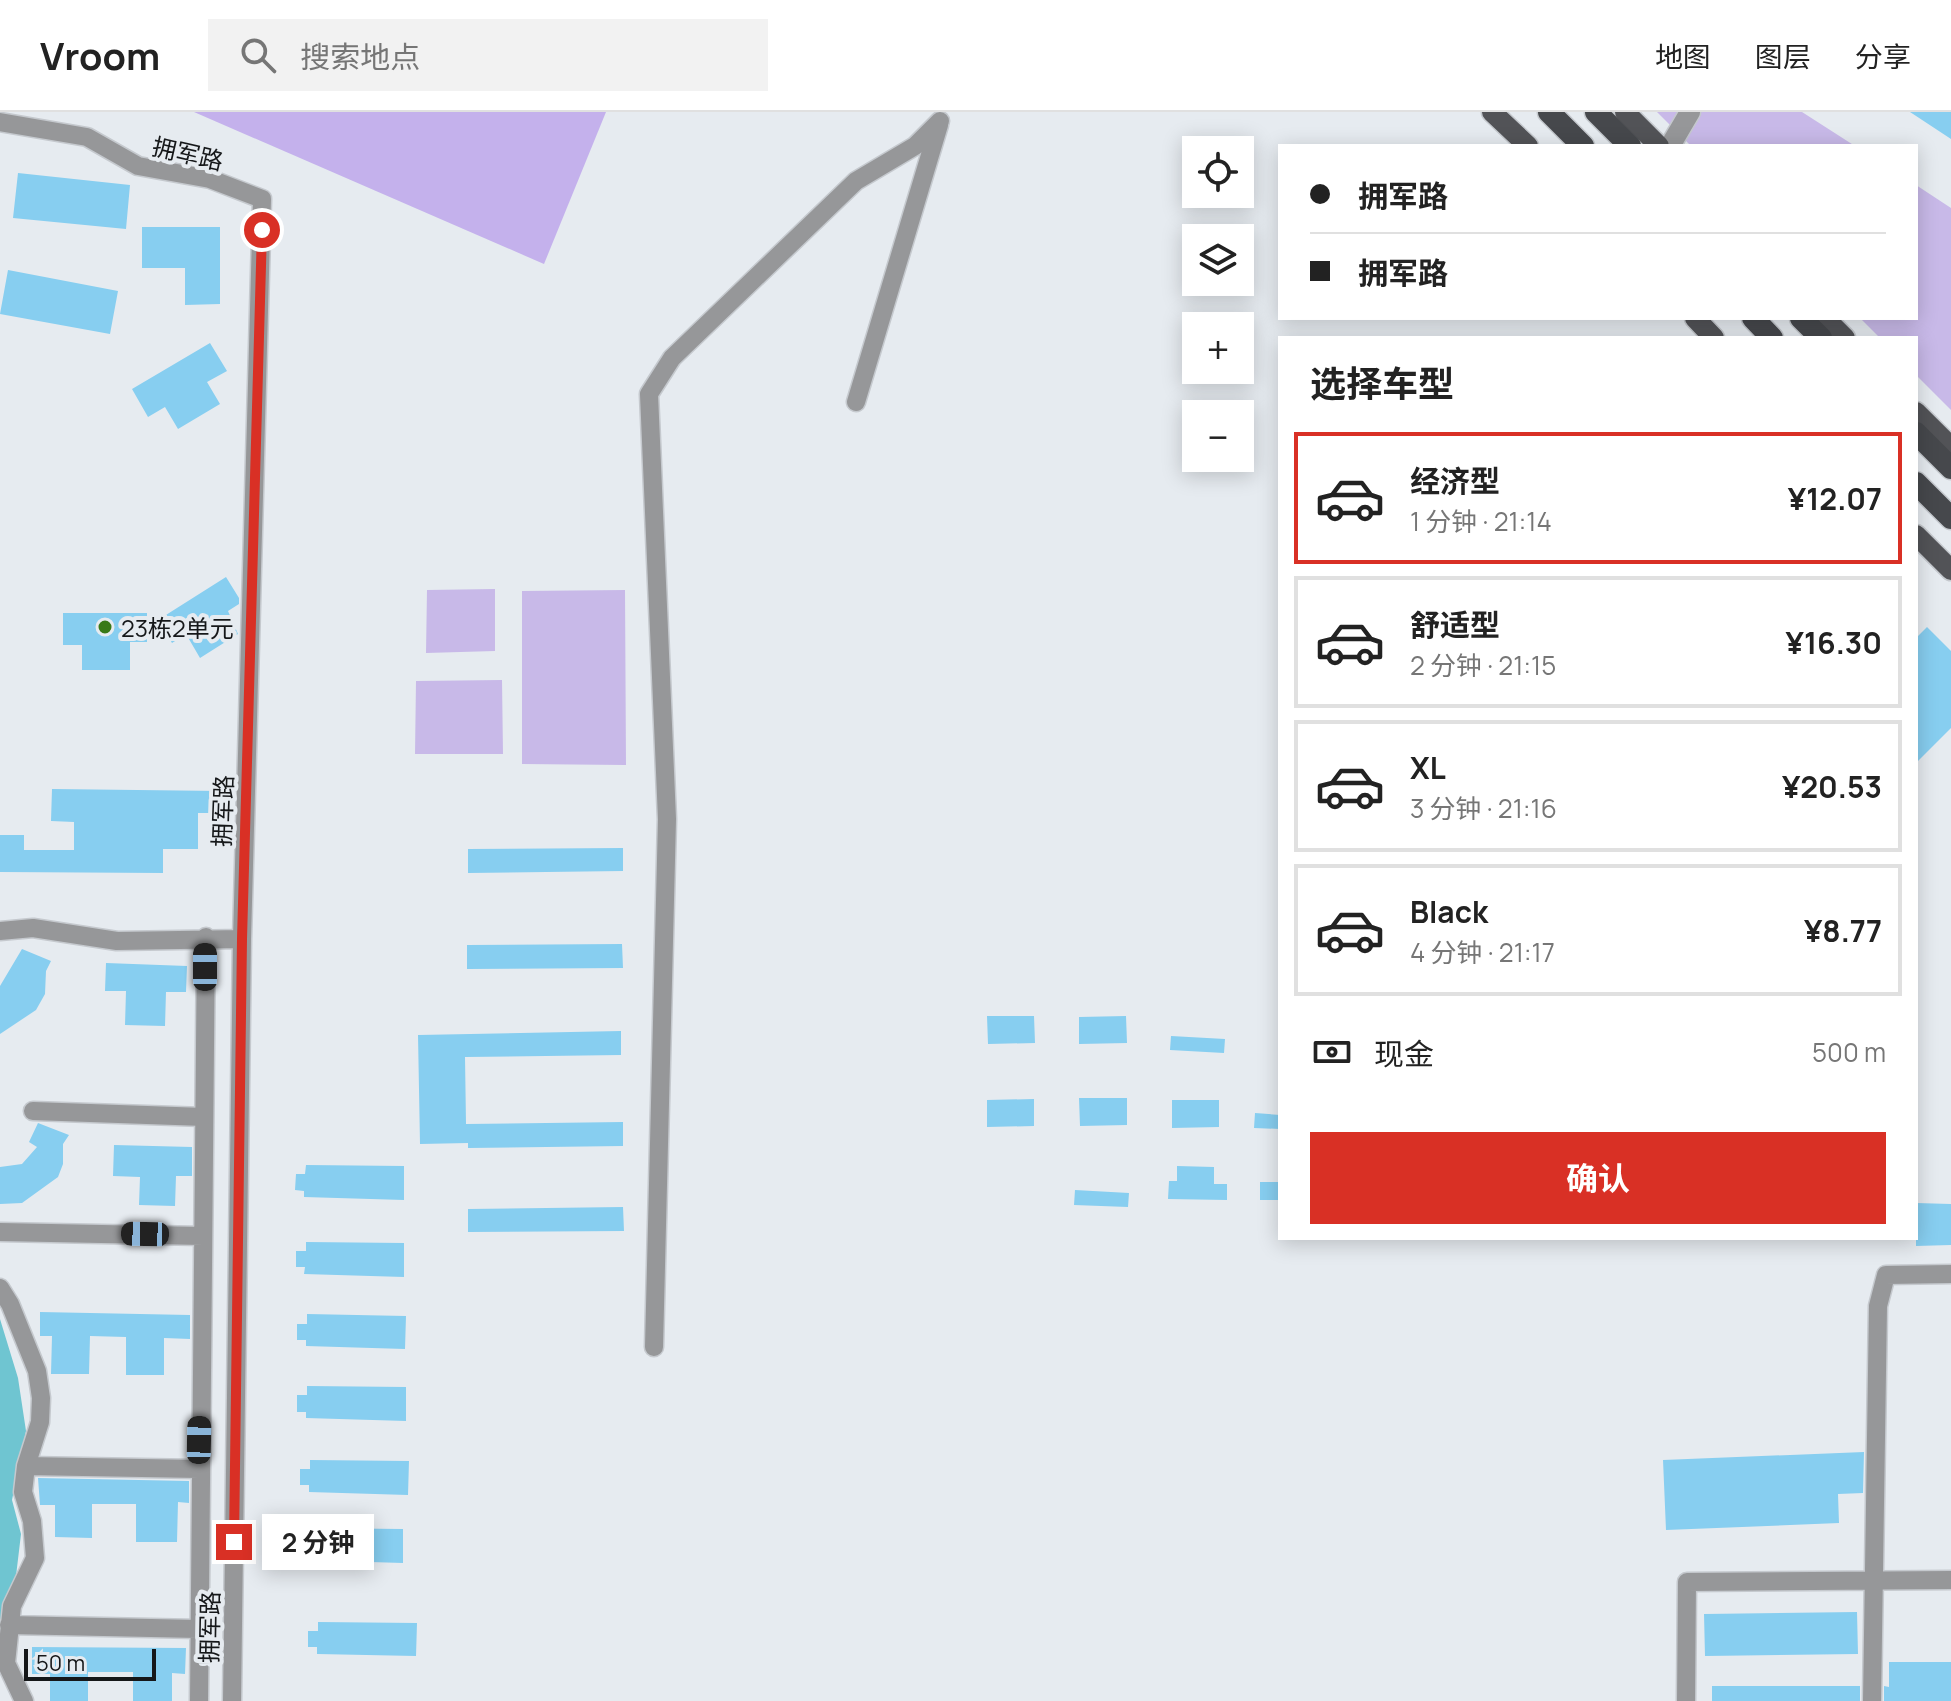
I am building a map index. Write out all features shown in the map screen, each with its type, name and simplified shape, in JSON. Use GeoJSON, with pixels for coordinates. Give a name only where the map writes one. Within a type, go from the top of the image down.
{"type":"FeatureCollection","features":[{"type":"Feature","properties":{"kind":"highway"},"geometry":{"type":"LineString","coordinates":[[1549,112],[1581,144]]}},
{"type":"Feature","properties":{"kind":"highway"},"geometry":{"type":"LineString","coordinates":[[1596,112],[1628,144]]}},
{"type":"Feature","properties":{"kind":"highway"},"geometry":{"type":"LineString","coordinates":[[1755,320],[1770,336]]}},
{"type":"Feature","properties":{"kind":"highway"},"geometry":{"type":"LineString","coordinates":[[1803,320],[1819,336]]}},
{"type":"Feature","properties":{"kind":"highway"},"geometry":{"type":"LineString","coordinates":[[1918,435],[1951,468]]}},
{"type":"Feature","properties":{"kind":"highway"},"geometry":{"type":"LineString","coordinates":[[1918,485],[1951,518]]}},
{"type":"Feature","properties":{"kind":"main road"},"geometry":{"type":"LineString","coordinates":[[1492,112],[1526,144]]}},
{"type":"Feature","properties":{"kind":"main road"},"geometry":{"type":"LineString","coordinates":[[1625,112],[1657,144]]}},
{"type":"Feature","properties":{"kind":"main road"},"geometry":{"type":"LineString","coordinates":[[1697,320],[1712,336]]}},
{"type":"Feature","properties":{"kind":"main road"},"geometry":{"type":"LineString","coordinates":[[1827,320],[1843,336]]}},
{"type":"Feature","properties":{"kind":"main road"},"geometry":{"type":"LineString","coordinates":[[1918,414],[1951,447]]}},
{"type":"Feature","properties":{"kind":"main road"},"geometry":{"type":"LineString","coordinates":[[1918,537],[1951,570]]}},
{"type":"Feature","properties":{"kind":"street"},"geometry":{"type":"LineString","coordinates":[[1671,144],[1690,112]]}},
{"type":"Feature","properties":{"kind":"street"},"geometry":{"type":"LineString","coordinates":[[856,402],[941,117]]}},
{"type":"Feature","properties":{"kind":"street"},"geometry":{"type":"LineString","coordinates":[[654,1347],[667,819],[649,394],[672,358],[856,181],[915,146],[941,117]]}},
{"type":"Feature","properties":{"kind":"street","name":"拥军路"},"geometry":{"type":"LineString","coordinates":[[0,122],[87,137],[138,166],[210,179],[262,199],[242,939],[232,1701]]}},
{"type":"Feature","properties":{"kind":"street"},"geometry":{"type":"LineString","coordinates":[[0,931],[46,929],[117,941],[161,942],[206,937],[242,939]]}},
{"type":"Feature","properties":{"kind":"street"},"geometry":{"type":"LineString","coordinates":[[199,1701],[206,937]]}},
{"type":"Feature","properties":{"kind":"street"},"geometry":{"type":"LineString","coordinates":[[33,1111],[204,1117]]}},
{"type":"Feature","properties":{"kind":"street"},"geometry":{"type":"LineString","coordinates":[[0,1232],[203,1236]]}},
{"type":"Feature","properties":{"kind":"street"},"geometry":{"type":"LineString","coordinates":[[1872,1701],[1878,1306],[1886,1275],[1951,1274]]}},
{"type":"Feature","properties":{"kind":"street"},"geometry":{"type":"LineString","coordinates":[[0,1288],[10,1304],[37,1371],[41,1398],[40,1422],[26,1466],[23,1492],[32,1521],[35,1558],[12,1606],[6,1663],[24,1701]]}},
{"type":"Feature","properties":{"kind":"street"},"geometry":{"type":"LineString","coordinates":[[26,1466],[199,1469]]}},
{"type":"Feature","properties":{"kind":"street"},"geometry":{"type":"LineString","coordinates":[[1686,1701],[1687,1582],[1951,1580]]}},
{"type":"Feature","properties":{"kind":"street"},"geometry":{"type":"LineString","coordinates":[[9,1625],[198,1629]]}},
{"type":"Feature","properties":{"kind":"shaded area"},"geometry":{"type":"Polygon","coordinates":[[[194,112],[606,112],[544,264],[194,112]]]}},
{"type":"Feature","properties":{"kind":"shaded area"},"geometry":{"type":"Polygon","coordinates":[[[1657,112],[1802,112],[1852,144],[1689,144],[1657,112]]]}},
{"type":"Feature","properties":{"kind":"shaded area"},"geometry":{"type":"Polygon","coordinates":[[[1918,186],[1951,208],[1951,410],[1918,377],[1918,336],[1878,336],[1862,320],[1918,320],[1918,186]]]}},
{"type":"Feature","properties":{"kind":"shaded area"},"geometry":{"type":"Polygon","coordinates":[[[495,589],[495,651],[426,653],[427,590],[495,589]]]}},
{"type":"Feature","properties":{"kind":"shaded area"},"geometry":{"type":"Polygon","coordinates":[[[625,590],[626,765],[522,764],[522,591],[625,590]]]}},
{"type":"Feature","properties":{"kind":"shaded area"},"geometry":{"type":"Polygon","coordinates":[[[502,680],[503,754],[415,754],[416,681],[502,680]]]}},
{"type":"Feature","properties":{"kind":"water"},"geometry":{"type":"Polygon","coordinates":[[[0,1319],[18,1378],[26,1431],[12,1500],[21,1534],[16,1576],[3,1612],[0,1640],[0,1319]]]}},
{"type":"Feature","properties":{"kind":"building"},"geometry":{"type":"Polygon","coordinates":[[[1910,112],[1951,112],[1951,139],[1910,112]]]}},
{"type":"Feature","properties":{"kind":"building"},"geometry":{"type":"Polygon","coordinates":[[[18,173],[130,185],[126,229],[13,218],[18,173]]]}},
{"type":"Feature","properties":{"kind":"building"},"geometry":{"type":"Polygon","coordinates":[[[142,227],[220,227],[220,304],[185,305],[185,268],[142,268],[142,227]]]}},
{"type":"Feature","properties":{"kind":"building"},"geometry":{"type":"Polygon","coordinates":[[[8,270],[118,291],[110,334],[0,314],[8,270]]]}},
{"type":"Feature","properties":{"kind":"building"},"geometry":{"type":"Polygon","coordinates":[[[210,343],[227,371],[207,382],[220,404],[178,429],[165,407],[148,417],[132,389],[210,343]]]}},
{"type":"Feature","properties":{"kind":"building"},"geometry":{"type":"Polygon","coordinates":[[[226,577],[239,598],[239,604],[228,611],[238,634],[200,658],[186,634],[172,643],[158,620],[226,577]]]}},
{"type":"Feature","properties":{"kind":"building","name":"23栋2单元"},"geometry":{"type":"Polygon","coordinates":[[[63,613],[147,613],[147,642],[130,642],[130,670],[82,670],[82,645],[63,645],[63,613]]]}},
{"type":"Feature","properties":{"kind":"building"},"geometry":{"type":"Polygon","coordinates":[[[1927,627],[1951,651],[1951,728],[1918,761],[1918,636],[1927,627]]]}},
{"type":"Feature","properties":{"kind":"building"},"geometry":{"type":"Polygon","coordinates":[[[52,789],[222,791],[222,813],[198,813],[198,849],[163,849],[163,873],[0,872],[0,835],[24,835],[24,850],[74,850],[74,822],[51,821],[52,789]]]}},
{"type":"Feature","properties":{"kind":"building"},"geometry":{"type":"Polygon","coordinates":[[[623,848],[623,871],[468,873],[468,849],[623,848]]]}},
{"type":"Feature","properties":{"kind":"building"},"geometry":{"type":"Polygon","coordinates":[[[622,944],[623,968],[467,969],[467,945],[622,944]]]}},
{"type":"Feature","properties":{"kind":"building"},"geometry":{"type":"Polygon","coordinates":[[[22,949],[51,961],[46,971],[45,994],[36,1010],[0,1034],[0,986],[22,949]]]}},
{"type":"Feature","properties":{"kind":"building"},"geometry":{"type":"Polygon","coordinates":[[[106,963],[187,966],[186,992],[166,992],[165,1026],[125,1025],[126,991],[105,991],[106,963]]]}},
{"type":"Feature","properties":{"kind":"building"},"geometry":{"type":"Polygon","coordinates":[[[987,1016],[1034,1016],[1035,1043],[988,1044],[987,1016]]]}},
{"type":"Feature","properties":{"kind":"building"},"geometry":{"type":"Polygon","coordinates":[[[1126,1016],[1127,1043],[1079,1044],[1079,1017],[1126,1016]]]}},
{"type":"Feature","properties":{"kind":"building"},"geometry":{"type":"Polygon","coordinates":[[[621,1031],[621,1055],[465,1057],[466,1124],[623,1122],[623,1146],[468,1148],[468,1143],[420,1144],[418,1035],[621,1031]]]}},
{"type":"Feature","properties":{"kind":"building"},"geometry":{"type":"Polygon","coordinates":[[[1171,1036],[1225,1039],[1224,1053],[1170,1050],[1171,1036]]]}},
{"type":"Feature","properties":{"kind":"building"},"geometry":{"type":"Polygon","coordinates":[[[1079,1098],[1127,1098],[1127,1125],[1080,1126],[1079,1098]]]}},
{"type":"Feature","properties":{"kind":"building"},"geometry":{"type":"Polygon","coordinates":[[[1034,1099],[1034,1126],[987,1127],[987,1100],[1034,1099]]]}},
{"type":"Feature","properties":{"kind":"building"},"geometry":{"type":"Polygon","coordinates":[[[1172,1100],[1219,1100],[1219,1127],[1172,1128],[1172,1100]]]}},
{"type":"Feature","properties":{"kind":"building"},"geometry":{"type":"Polygon","coordinates":[[[1255,1113],[1278,1115],[1278,1129],[1254,1128],[1255,1113]]]}},
{"type":"Feature","properties":{"kind":"building"},"geometry":{"type":"Polygon","coordinates":[[[38,1123],[69,1135],[63,1144],[63,1164],[58,1177],[22,1203],[0,1204],[0,1167],[22,1164],[37,1147],[29,1142],[38,1123]]]}},
{"type":"Feature","properties":{"kind":"building"},"geometry":{"type":"Polygon","coordinates":[[[114,1145],[192,1147],[192,1176],[176,1176],[175,1206],[139,1205],[140,1177],[113,1176],[114,1145]]]}},
{"type":"Feature","properties":{"kind":"building"},"geometry":{"type":"Polygon","coordinates":[[[306,1165],[404,1166],[404,1200],[304,1197],[304,1191],[295,1190],[296,1174],[305,1174],[306,1165]]]}},
{"type":"Feature","properties":{"kind":"building"},"geometry":{"type":"Polygon","coordinates":[[[1177,1166],[1214,1167],[1214,1184],[1227,1184],[1227,1200],[1168,1199],[1169,1181],[1177,1181],[1177,1166]]]}},
{"type":"Feature","properties":{"kind":"building"},"geometry":{"type":"Polygon","coordinates":[[[1260,1182],[1278,1182],[1278,1200],[1260,1200],[1260,1182]]]}},
{"type":"Feature","properties":{"kind":"building"},"geometry":{"type":"Polygon","coordinates":[[[1075,1190],[1129,1193],[1128,1207],[1074,1205],[1075,1190]]]}},
{"type":"Feature","properties":{"kind":"building"},"geometry":{"type":"Polygon","coordinates":[[[1918,1203],[1951,1204],[1951,1245],[1916,1246],[1918,1203]]]}},
{"type":"Feature","properties":{"kind":"building"},"geometry":{"type":"Polygon","coordinates":[[[623,1207],[624,1231],[468,1232],[468,1209],[623,1207]]]}},
{"type":"Feature","properties":{"kind":"building"},"geometry":{"type":"Polygon","coordinates":[[[306,1242],[404,1243],[404,1277],[304,1274],[305,1267],[296,1267],[296,1251],[306,1251],[306,1242]]]}},
{"type":"Feature","properties":{"kind":"building"},"geometry":{"type":"Polygon","coordinates":[[[40,1312],[190,1315],[190,1339],[164,1338],[164,1375],[126,1375],[126,1337],[90,1336],[89,1374],[51,1374],[52,1336],[40,1336],[40,1312]]]}},
{"type":"Feature","properties":{"kind":"building"},"geometry":{"type":"Polygon","coordinates":[[[307,1314],[406,1316],[405,1349],[306,1346],[306,1340],[297,1340],[297,1324],[307,1324],[307,1314]]]}},
{"type":"Feature","properties":{"kind":"building"},"geometry":{"type":"Polygon","coordinates":[[[307,1386],[406,1387],[406,1421],[306,1418],[306,1412],[297,1412],[297,1395],[307,1395],[307,1386]]]}},
{"type":"Feature","properties":{"kind":"building"},"geometry":{"type":"Polygon","coordinates":[[[1864,1452],[1863,1493],[1838,1494],[1839,1523],[1666,1530],[1663,1460],[1864,1452]]]}},
{"type":"Feature","properties":{"kind":"building"},"geometry":{"type":"Polygon","coordinates":[[[310,1460],[409,1461],[408,1495],[309,1492],[309,1485],[300,1485],[300,1469],[310,1469],[310,1460]]]}},
{"type":"Feature","properties":{"kind":"building"},"geometry":{"type":"Polygon","coordinates":[[[38,1478],[189,1481],[189,1503],[178,1502],[177,1542],[136,1542],[136,1504],[92,1504],[92,1538],[55,1537],[55,1505],[40,1505],[38,1478]]]}},
{"type":"Feature","properties":{"kind":"building"},"geometry":{"type":"Polygon","coordinates":[[[305,1528],[403,1529],[403,1563],[304,1560],[304,1554],[295,1554],[295,1537],[305,1537],[305,1528]]]}},
{"type":"Feature","properties":{"kind":"building"},"geometry":{"type":"Polygon","coordinates":[[[1857,1612],[1858,1654],[1705,1656],[1704,1614],[1857,1612]]]}},
{"type":"Feature","properties":{"kind":"building"},"geometry":{"type":"Polygon","coordinates":[[[318,1622],[417,1623],[416,1656],[317,1654],[317,1647],[308,1647],[308,1631],[318,1631],[318,1622]]]}},
{"type":"Feature","properties":{"kind":"building"},"geometry":{"type":"Polygon","coordinates":[[[32,1647],[186,1648],[185,1674],[172,1673],[172,1701],[133,1701],[133,1672],[88,1672],[88,1701],[50,1701],[50,1674],[32,1674],[32,1647]]]}},
{"type":"Feature","properties":{"kind":"building"},"geometry":{"type":"Polygon","coordinates":[[[1889,1662],[1951,1662],[1951,1701],[1884,1701],[1884,1686],[1889,1687],[1889,1662]]]}},
{"type":"Feature","properties":{"kind":"building"},"geometry":{"type":"Polygon","coordinates":[[[1712,1686],[1860,1686],[1860,1701],[1712,1701],[1712,1686]]]}},
{"type":"Feature","properties":{"kind":"place","name":"23栋2单元"},"geometry":{"type":"Point","coordinates":[105,627]}},
{"type":"Feature","properties":{"kind":"route"},"geometry":{"type":"LineString","coordinates":[[234,1542],[242,939],[262,230]]}}]}
